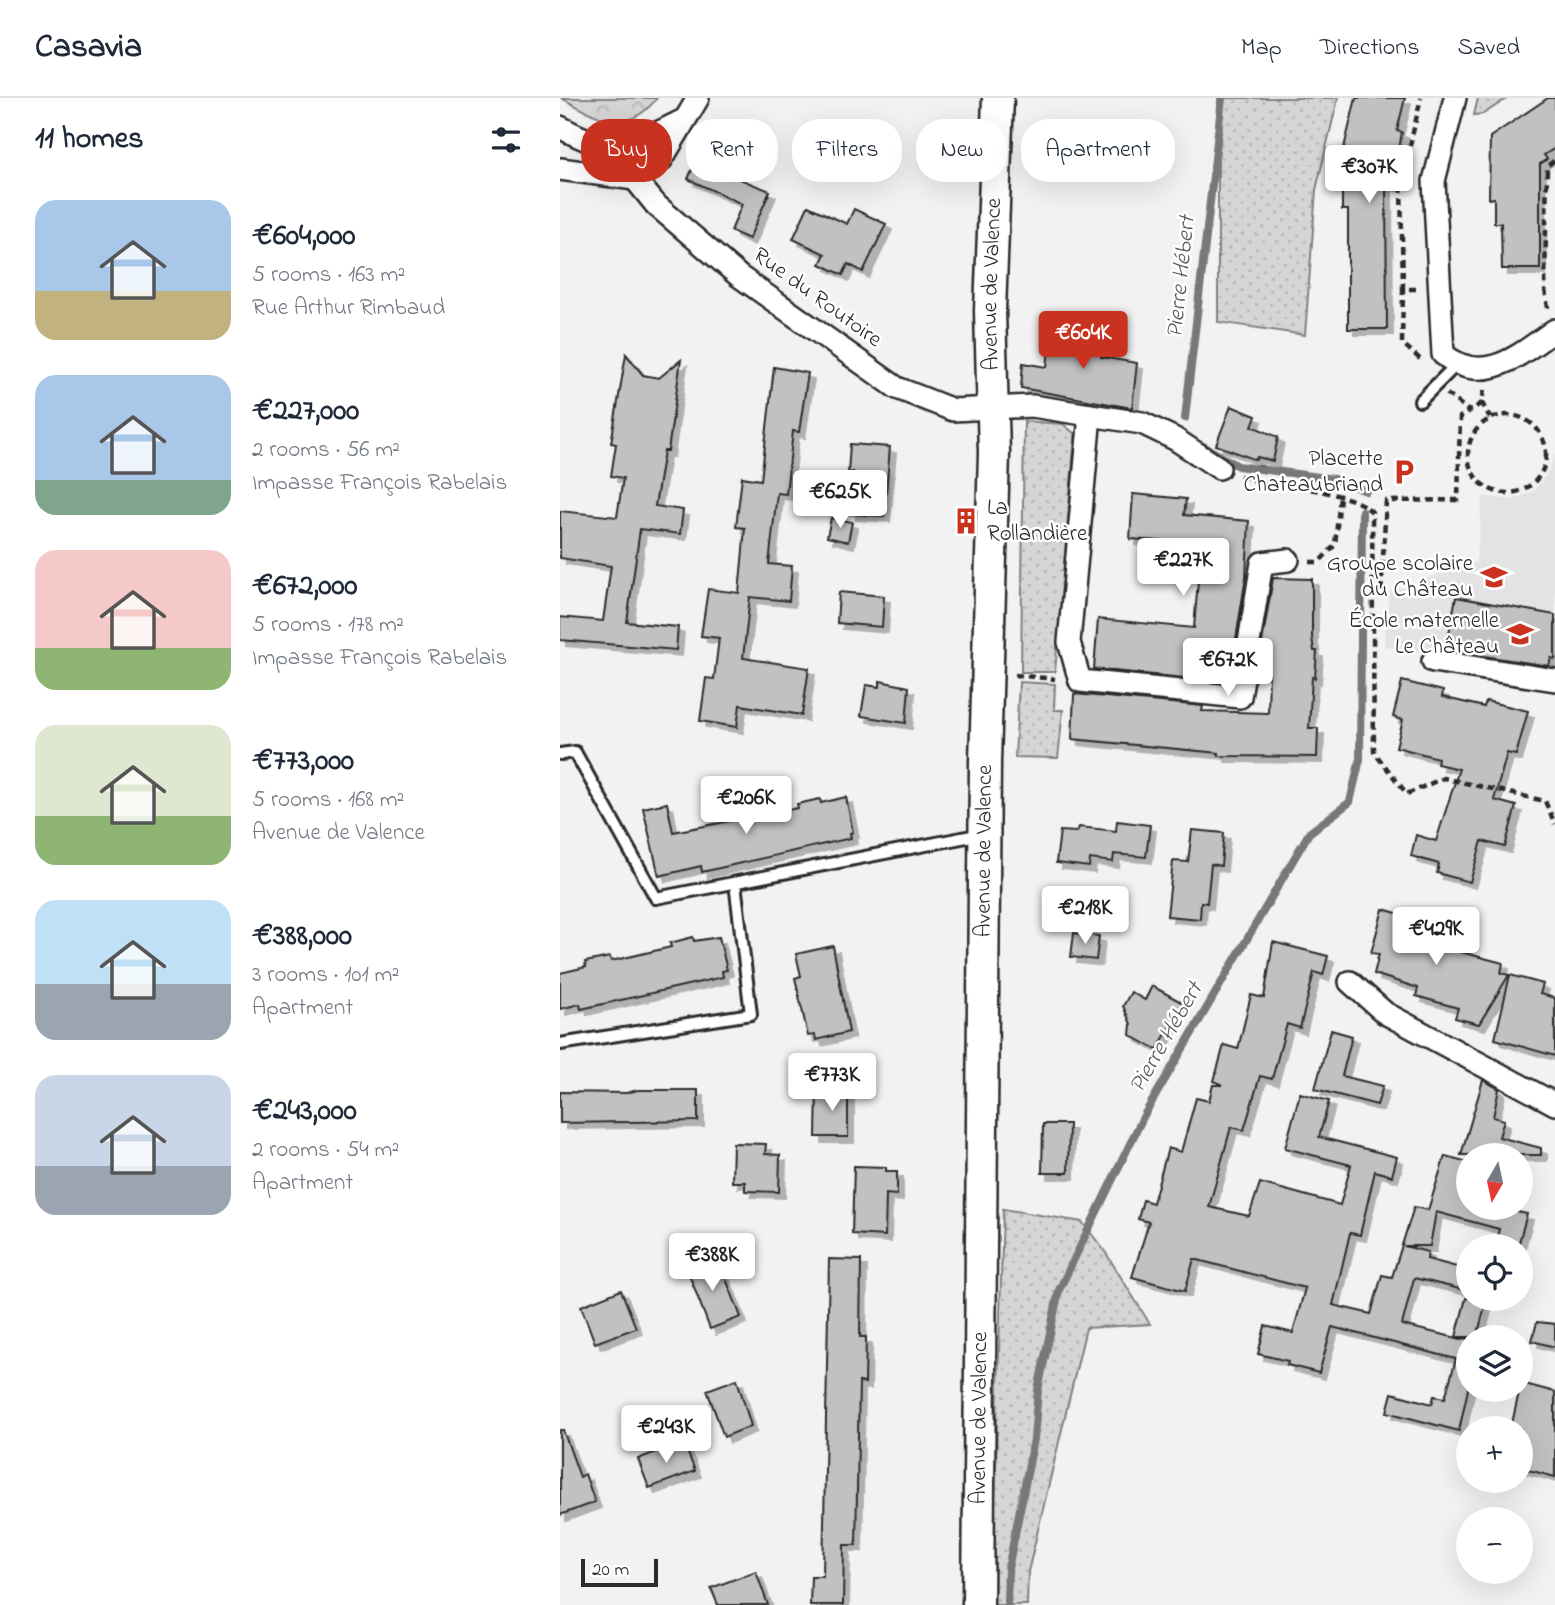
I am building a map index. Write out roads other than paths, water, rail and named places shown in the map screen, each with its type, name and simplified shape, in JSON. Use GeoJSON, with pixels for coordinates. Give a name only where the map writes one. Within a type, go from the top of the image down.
{"type":"FeatureCollection","features":[{"type":"Feature","properties":{"kind":"main road","name":"Avenue de Valence"},"geometry":{"type":"LineString","coordinates":[[978,1605],[985,833],[994,407],[990,311],[998,98]]}},
{"type":"Feature","properties":{"kind":"street"},"geometry":{"type":"LineString","coordinates":[[672,142],[698,98]]}},
{"type":"Feature","properties":{"kind":"street"},"geometry":{"type":"LineString","coordinates":[[1455,98],[1434,181],[1443,354],[1456,365],[1469,369],[1504,365],[1555,330]]}},
{"type":"Feature","properties":{"kind":"street"},"geometry":{"type":"LineString","coordinates":[[562,129],[604,147],[619,148],[684,121]]}},
{"type":"Feature","properties":{"kind":"street"},"geometry":{"type":"LineString","coordinates":[[562,171],[581,173]]}},
{"type":"Feature","properties":{"kind":"street","name":"Rue du Routoire"},"geometry":{"type":"LineString","coordinates":[[637,182],[656,205],[739,276],[897,387],[953,410],[1032,406],[1142,423],[1175,439],[1219,468]]}},
{"type":"Feature","properties":{"kind":"street"},"geometry":{"type":"LineString","coordinates":[[1090,415],[1069,642],[1080,681],[1240,697],[1262,563],[1288,560]]}},
{"type":"Feature","properties":{"kind":"street"},"geometry":{"type":"LineString","coordinates":[[1433,661],[1555,680]]}},
{"type":"Feature","properties":{"kind":"street"},"geometry":{"type":"LineString","coordinates":[[1350,982],[1385,1013],[1555,1104]]}},
{"type":"Feature","properties":{"kind":"lane"},"geometry":{"type":"LineString","coordinates":[[1420,401],[1456,365]]}},
{"type":"Feature","properties":{"kind":"lane"},"geometry":{"type":"LineString","coordinates":[[560,754],[575,752],[656,898],[985,833]]}},
{"type":"Feature","properties":{"kind":"lane"},"geometry":{"type":"LineString","coordinates":[[560,1044],[751,1014],[735,883]]}},
{"type":"Feature","properties":{"kind":"waterway","name":"Pierre Hébert"},"geometry":{"type":"LineString","coordinates":[[1185,418],[1222,98]]}},
{"type":"Feature","properties":{"kind":"waterway","name":"Pierre Hébert"},"geometry":{"type":"LineString","coordinates":[[1203,446],[1238,466],[1334,479],[1366,491]]}},
{"type":"Feature","properties":{"kind":"waterway","name":"Pierre Hébert"},"geometry":{"type":"LineString","coordinates":[[1007,1605],[1008,1569],[1034,1439],[1038,1390],[1059,1290],[1143,1117],[1309,833],[1350,802],[1360,759],[1362,511]]}},
{"type":"Feature","properties":{"kind":"place","name":"Placette Chateaubriand"},"geometry":{"type":"Point","coordinates":[1404,472]}},
{"type":"Feature","properties":{"kind":"place","name":"La Rollandière"},"geometry":{"type":"Point","coordinates":[966,521]}},
{"type":"Feature","properties":{"kind":"place","name":"Groupe scolaire du Château"},"geometry":{"type":"Point","coordinates":[1494,577]}},
{"type":"Feature","properties":{"kind":"place","name":"École maternelle Le Château"},"geometry":{"type":"Point","coordinates":[1520,634]}}]}
